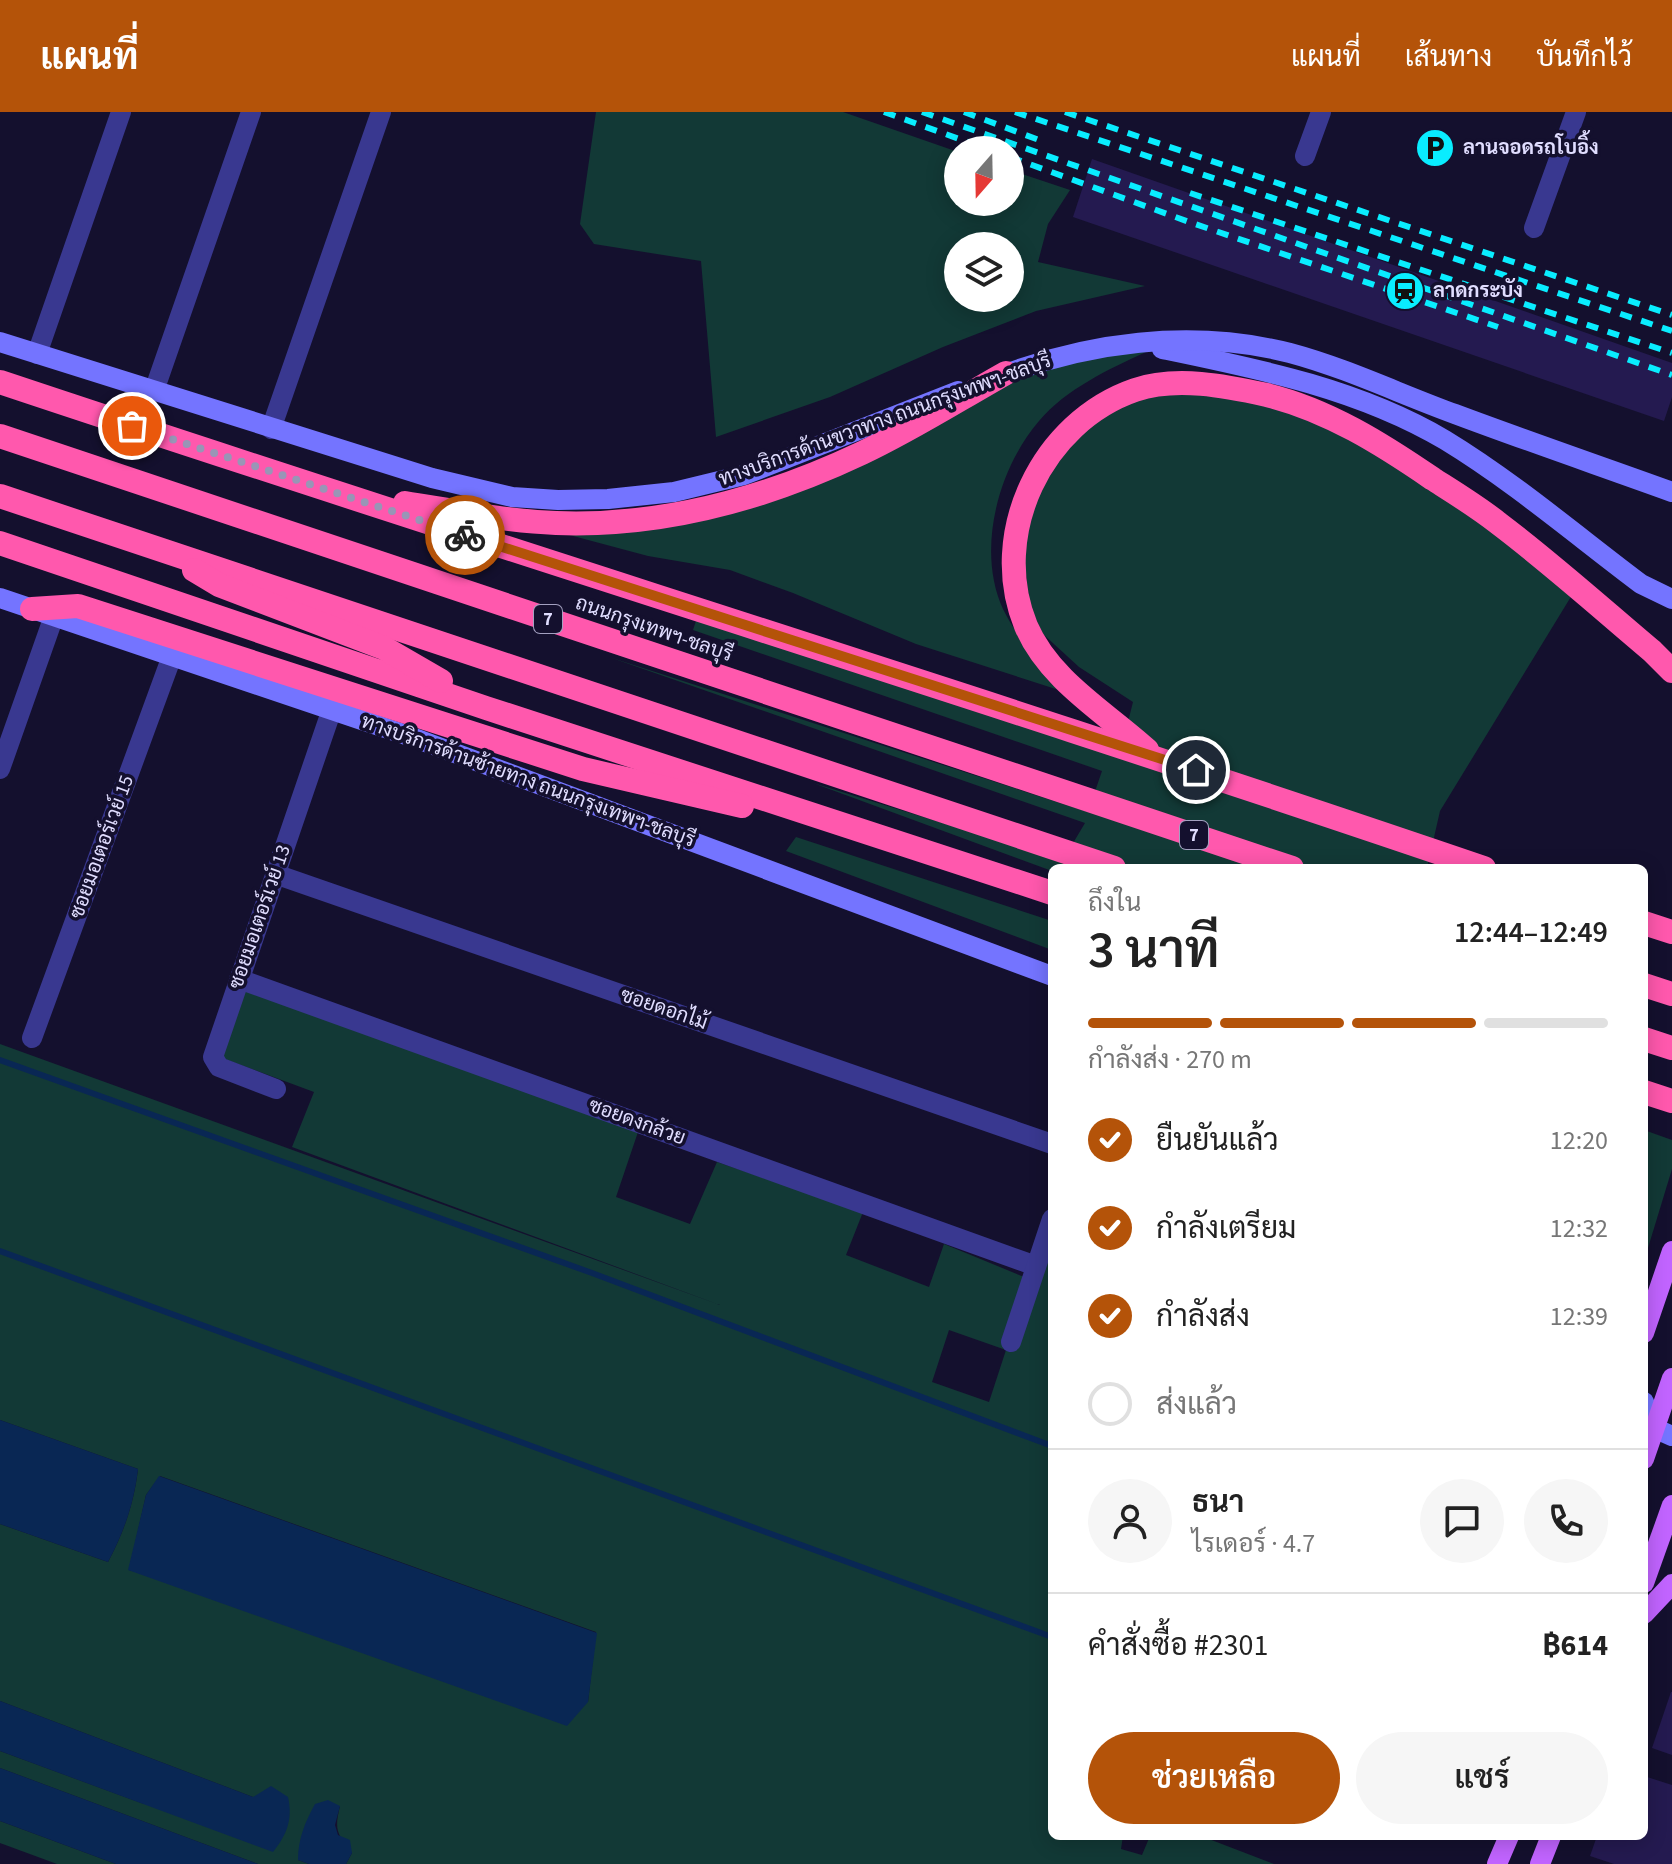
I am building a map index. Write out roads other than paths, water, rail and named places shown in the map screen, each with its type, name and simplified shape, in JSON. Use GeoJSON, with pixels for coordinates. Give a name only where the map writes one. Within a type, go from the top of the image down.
{"type":"FeatureCollection","features":[{"type":"Feature","properties":{"kind":"highway"},"geometry":{"type":"LineString","coordinates":[[320,489],[483,516],[545,522],[609,522],[678,514],[750,497],[851,457],[1006,373]]}},
{"type":"Feature","properties":{"kind":"highway"},"geometry":{"type":"LineString","coordinates":[[0,382],[320,489],[1161,758],[1472,864]]}},
{"type":"Feature","properties":{"kind":"highway"},"geometry":{"type":"LineString","coordinates":[[1161,758],[1095,708],[1046,661],[1026,626],[1015,591],[1013,564],[1020,518],[1030,483],[1047,455],[1097,407],[1136,389],[1165,384],[1195,384],[1269,396],[1318,413],[1375,439],[1498,523],[1672,671]]}},
{"type":"Feature","properties":{"kind":"highway","name":"ถนนกรุงเทพฯ-ชลบุรี"},"geometry":{"type":"LineString","coordinates":[[0,436],[1280,864]]}},
{"type":"Feature","properties":{"kind":"highway"},"geometry":{"type":"LineString","coordinates":[[0,496],[1102,864]]}},
{"type":"Feature","properties":{"kind":"highway"},"geometry":{"type":"LineString","coordinates":[[0,543],[486,708],[1048,892]]}},
{"type":"Feature","properties":{"kind":"highway"},"geometry":{"type":"LineString","coordinates":[[179,554],[190,568],[219,585],[384,648],[486,708]]}},
{"type":"Feature","properties":{"kind":"highway"},"geometry":{"type":"LineString","coordinates":[[43,613],[78,606],[583,769],[866,832]]}},
{"type":"Feature","properties":{"kind":"highway"},"geometry":{"type":"LineString","coordinates":[[1648,924],[1672,932]]}},
{"type":"Feature","properties":{"kind":"highway"},"geometry":{"type":"LineString","coordinates":[[1648,986],[1672,994]]}},
{"type":"Feature","properties":{"kind":"highway"},"geometry":{"type":"LineString","coordinates":[[1648,1040],[1672,1048]]}},
{"type":"Feature","properties":{"kind":"highway"},"geometry":{"type":"LineString","coordinates":[[1648,1093],[1672,1101]]}},
{"type":"Feature","properties":{"kind":"main road","name":"ทางบริการด้านขวาทาง ถนนกรุงเทพฯ-ชลบุรี"},"geometry":{"type":"LineString","coordinates":[[0,342],[471,489],[512,497],[558,500],[608,499],[674,492],[744,475],[1006,373],[1056,358],[1133,343],[1216,341],[1292,354],[1672,492]]}},
{"type":"Feature","properties":{"kind":"main road"},"geometry":{"type":"LineString","coordinates":[[1133,343],[1230,363],[1330,389],[1390,413],[1444,440],[1641,584],[1672,599]]}},
{"type":"Feature","properties":{"kind":"main road","name":"ทางบริการด้านซ้ายทาง ถนนกรุงเทพฯ-ชลบุรี"},"geometry":{"type":"LineString","coordinates":[[0,598],[332,709],[1048,975]]}},
{"type":"Feature","properties":{"kind":"main road"},"geometry":{"type":"LineString","coordinates":[[1648,1321],[1672,1251]]}},
{"type":"Feature","properties":{"kind":"main road"},"geometry":{"type":"LineString","coordinates":[[1648,1453],[1663,1432],[1659,1408],[1672,1378]]}},
{"type":"Feature","properties":{"kind":"main road"},"geometry":{"type":"LineString","coordinates":[[1648,1572],[1672,1505]]}},
{"type":"Feature","properties":{"kind":"main road"},"geometry":{"type":"LineString","coordinates":[[1648,1610],[1672,1584]]}},
{"type":"Feature","properties":{"kind":"main road"},"geometry":{"type":"LineString","coordinates":[[1497,1864],[1507,1840]]}},
{"type":"Feature","properties":{"kind":"main road"},"geometry":{"type":"LineString","coordinates":[[1540,1864],[1549,1840]]}},
{"type":"Feature","properties":{"kind":"street"},"geometry":{"type":"LineString","coordinates":[[37,354],[121,112]]}},
{"type":"Feature","properties":{"kind":"street"},"geometry":{"type":"LineString","coordinates":[[154,391],[251,112]]}},
{"type":"Feature","properties":{"kind":"street"},"geometry":{"type":"LineString","coordinates":[[271,429],[381,112]]}},
{"type":"Feature","properties":{"kind":"street"},"geometry":{"type":"LineString","coordinates":[[1305,156],[1321,112]]}},
{"type":"Feature","properties":{"kind":"street"},"geometry":{"type":"LineString","coordinates":[[1534,228],[1576,112]]}},
{"type":"Feature","properties":{"kind":"street"},"geometry":{"type":"LineString","coordinates":[[0,769],[43,613]]}},
{"type":"Feature","properties":{"kind":"street","name":"ซอยมอเตอร์เวย์ 15"},"geometry":{"type":"LineString","coordinates":[[32,1038],[172,656]]}},
{"type":"Feature","properties":{"kind":"street","name":"ซอยมอเตอร์เวย์ 13"},"geometry":{"type":"LineString","coordinates":[[276,1089],[219,1067],[214,1062],[215,1049],[332,709]]}},
{"type":"Feature","properties":{"kind":"street","name":"ซอยดอกไม้"},"geometry":{"type":"LineString","coordinates":[[275,874],[1048,1143]]}},
{"type":"Feature","properties":{"kind":"street","name":"ซอยดงกล้วย"},"geometry":{"type":"LineString","coordinates":[[239,979],[1036,1266]]}},
{"type":"Feature","properties":{"kind":"street"},"geometry":{"type":"LineString","coordinates":[[1011,1342],[1048,1231]]}},
{"type":"Feature","properties":{"kind":"water"},"geometry":{"type":"Polygon","coordinates":[[[0,1420],[138,1469],[128,1517],[108,1562],[0,1524],[0,1420]]]}},
{"type":"Feature","properties":{"kind":"water"},"geometry":{"type":"Polygon","coordinates":[[[159,1476],[597,1633],[588,1702],[567,1726],[128,1570],[146,1495],[159,1476]]]}},
{"type":"Feature","properties":{"kind":"water"},"geometry":{"type":"Polygon","coordinates":[[[0,1701],[253,1797],[271,1786],[288,1797],[290,1812],[285,1833],[273,1852],[0,1751],[0,1701]]]}},
{"type":"Feature","properties":{"kind":"water"},"geometry":{"type":"Polygon","coordinates":[[[0,1768],[258,1864],[116,1864],[0,1821],[0,1768]]]}},
{"type":"Feature","properties":{"kind":"water"},"geometry":{"type":"Polygon","coordinates":[[[328,1800],[340,1806],[335,1825],[338,1835],[350,1840],[352,1853],[346,1864],[309,1864],[298,1860],[301,1838],[311,1811],[315,1804],[328,1800]]]}},
{"type":"Feature","properties":{"kind":"waterway"},"geometry":{"type":"LineString","coordinates":[[0,1060],[592,1273],[1048,1444]]}},
{"type":"Feature","properties":{"kind":"waterway"},"geometry":{"type":"LineString","coordinates":[[0,1251],[1048,1636]]}},
{"type":"Feature","properties":{"kind":"railway"},"geometry":{"type":"LineString","coordinates":[[884,112],[951,136]]}},
{"type":"Feature","properties":{"kind":"railway"},"geometry":{"type":"LineString","coordinates":[[922,112],[1672,375]]}},
{"type":"Feature","properties":{"kind":"railway"},"geometry":{"type":"LineString","coordinates":[[964,112],[1039,140]]}},
{"type":"Feature","properties":{"kind":"railway"},"geometry":{"type":"LineString","coordinates":[[1015,112],[1672,331]]}},
{"type":"Feature","properties":{"kind":"railway"},"geometry":{"type":"LineString","coordinates":[[1065,112],[1672,315]]}},
{"type":"Feature","properties":{"kind":"railway"},"geometry":{"type":"LineString","coordinates":[[1024,162],[1498,327]]}},
{"type":"Feature","properties":{"kind":"railway"},"geometry":{"type":"LineString","coordinates":[[1190,193],[1672,353]]}},
{"type":"Feature","properties":{"kind":"place","name":"ลานจอดรถโบอิ้ง"},"geometry":{"type":"Point","coordinates":[1435,148]}},
{"type":"Feature","properties":{"kind":"place","name":"ลาดกระบัง"},"geometry":{"type":"Point","coordinates":[1405,291]}}]}
